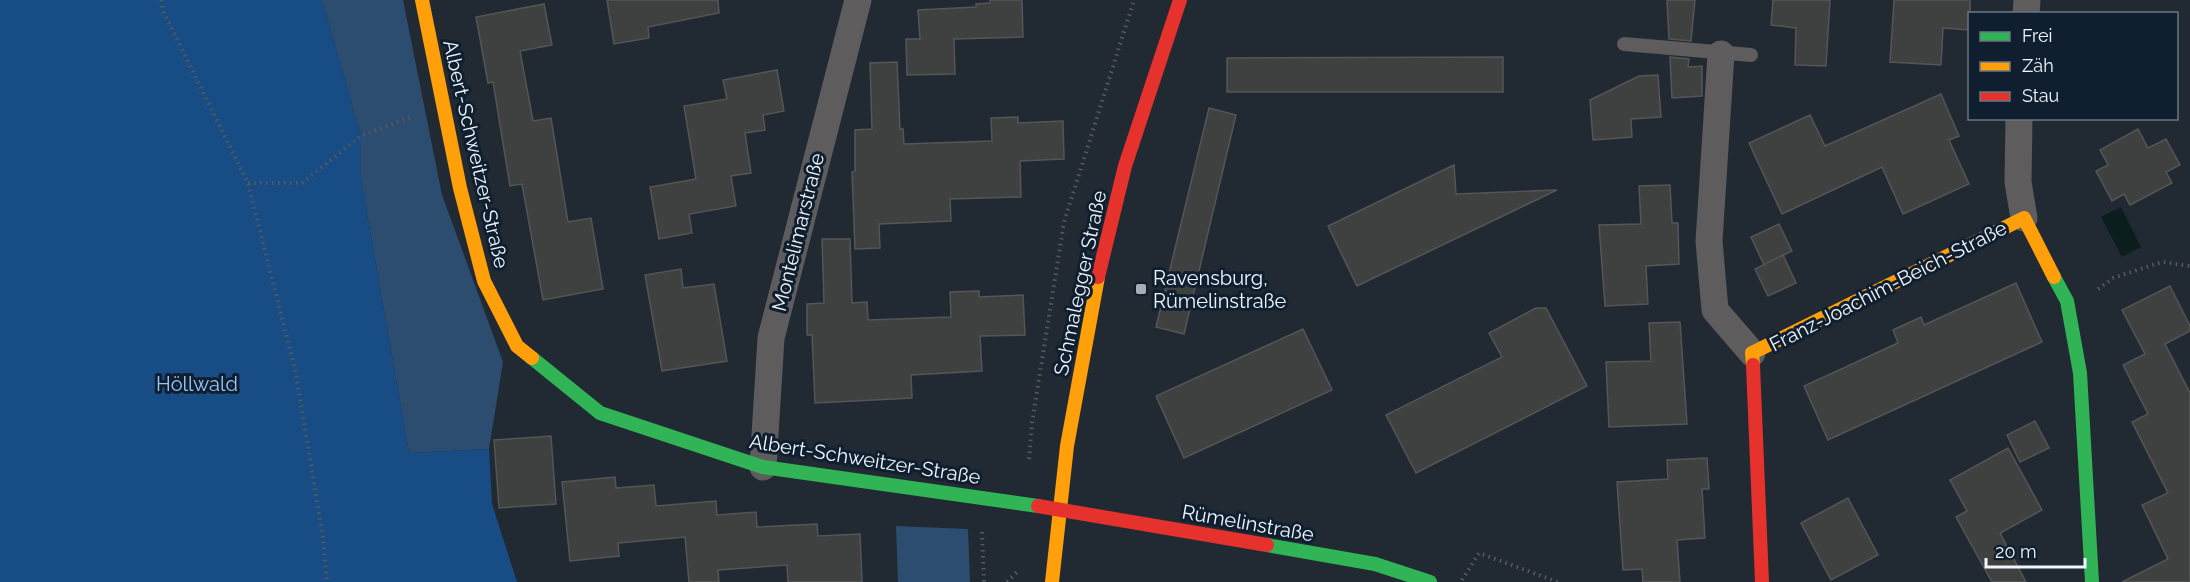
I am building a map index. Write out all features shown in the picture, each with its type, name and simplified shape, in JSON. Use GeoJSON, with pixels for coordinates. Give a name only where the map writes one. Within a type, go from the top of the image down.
{"type":"FeatureCollection","features":[{"type":"Feature","properties":{"kind":"street","name":"Albert-Schweitzer-Straße"},"geometry":{"type":"LineString","coordinates":[[422,0],[441,105],[484,281],[517,346],[600,413],[763,467],[1058,509]]}},
{"type":"Feature","properties":{"kind":"street","name":"Montelimarstraße"},"geometry":{"type":"LineString","coordinates":[[763,467],[771,338],[858,0]]}},
{"type":"Feature","properties":{"kind":"street","name":"Schmalegger Straße"},"geometry":{"type":"LineString","coordinates":[[1052,582],[1058,509],[1070,429],[1110,220],[1180,0]]}},
{"type":"Feature","properties":{"kind":"street","name":"Franz-Joachim-Beich-Straße"},"geometry":{"type":"LineString","coordinates":[[1720,54],[1709,241],[1715,310],[1752,353],[1762,582]]}},
{"type":"Feature","properties":{"kind":"street","name":"Franz-Joachim-Beich-Straße"},"geometry":{"type":"LineString","coordinates":[[2019,120],[2018,182],[2024,218],[2067,301],[2080,373],[2092,582]]}},
{"type":"Feature","properties":{"kind":"street","name":"Franz-Joachim-Beich-Straße"},"geometry":{"type":"LineString","coordinates":[[1752,353],[2024,218]]}},
{"type":"Feature","properties":{"kind":"street","name":"Rümelinstraße"},"geometry":{"type":"LineString","coordinates":[[1058,509],[1375,564],[1430,582]]}},
{"type":"Feature","properties":{"kind":"lane"},"geometry":{"type":"LineString","coordinates":[[1624,44],[1750,55]]}},
{"type":"Feature","properties":{"kind":"path"},"geometry":{"type":"LineString","coordinates":[[161,0],[163,11],[248,183],[296,374],[323,538],[327,582]]}},
{"type":"Feature","properties":{"kind":"path"},"geometry":{"type":"LineString","coordinates":[[248,183],[302,183],[362,136],[441,105]]}},
{"type":"Feature","properties":{"kind":"path"},"geometry":{"type":"LineString","coordinates":[[2067,301],[2092,294],[2113,278],[2162,262],[2190,266]]}},
{"type":"Feature","properties":{"kind":"path"},"geometry":{"type":"LineString","coordinates":[[981,498],[984,582]]}},
{"type":"Feature","properties":{"kind":"path"},"geometry":{"type":"LineString","coordinates":[[1461,582],[1479,553],[1558,582]]}},
{"type":"Feature","properties":{"kind":"shaded area"},"geometry":{"type":"Polygon","coordinates":[[[322,0],[403,0],[442,195],[503,362],[489,449],[409,453],[361,179],[361,136],[322,0]]]}},
{"type":"Feature","properties":{"kind":"shaded area"},"geometry":{"type":"Polygon","coordinates":[[[2121,207],[2141,247],[2122,257],[2101,217],[2121,207]]]}},
{"type":"Feature","properties":{"kind":"shaded area"},"geometry":{"type":"Polygon","coordinates":[[[896,526],[968,529],[970,582],[898,582],[896,526]]]}},
{"type":"Feature","properties":{"kind":"green space","name":"Höllwald"},"geometry":{"type":"Polygon","coordinates":[[[0,0],[322,0],[361,136],[361,179],[409,453],[489,449],[492,504],[517,582],[0,582],[0,0]]]}},
{"type":"Feature","properties":{"kind":"building"},"geometry":{"type":"Polygon","coordinates":[[[607,0],[718,0],[719,13],[648,27],[649,38],[614,44],[607,0]]]}},
{"type":"Feature","properties":{"kind":"building"},"geometry":{"type":"Polygon","coordinates":[[[990,0],[1022,0],[1023,37],[954,39],[955,74],[907,75],[906,39],[920,39],[918,10],[976,7],[976,4],[990,3],[990,0]]]}},
{"type":"Feature","properties":{"kind":"building"},"geometry":{"type":"Polygon","coordinates":[[[1667,0],[1695,0],[1691,41],[1669,39],[1667,0]]]}},
{"type":"Feature","properties":{"kind":"building"},"geometry":{"type":"Polygon","coordinates":[[[1773,0],[1830,0],[1826,66],[1795,65],[1796,28],[1771,25],[1773,0]]]}},
{"type":"Feature","properties":{"kind":"building"},"geometry":{"type":"Polygon","coordinates":[[[1894,0],[1970,0],[1968,30],[1943,28],[1941,65],[1890,62],[1894,0]]]}},
{"type":"Feature","properties":{"kind":"building"},"geometry":{"type":"Polygon","coordinates":[[[544,4],[552,45],[520,51],[533,121],[551,118],[568,222],[591,218],[603,289],[543,300],[522,184],[510,186],[493,82],[488,83],[476,17],[544,4]]]}},
{"type":"Feature","properties":{"kind":"building"},"geometry":{"type":"Polygon","coordinates":[[[1503,57],[1503,92],[1227,92],[1227,58],[1503,57]]]}},
{"type":"Feature","properties":{"kind":"building"},"geometry":{"type":"Polygon","coordinates":[[[1670,57],[1689,59],[1688,67],[1702,66],[1702,96],[1672,98],[1670,57]]]}},
{"type":"Feature","properties":{"kind":"building"},"geometry":{"type":"Polygon","coordinates":[[[897,62],[900,129],[903,129],[904,144],[992,141],[991,118],[1018,117],[1018,123],[1063,121],[1064,159],[1020,161],[1021,197],[950,199],[951,221],[879,224],[880,248],[855,249],[852,172],[855,171],[855,130],[872,129],[870,63],[897,62]]]}},
{"type":"Feature","properties":{"kind":"building"},"geometry":{"type":"Polygon","coordinates":[[[777,70],[784,111],[763,115],[765,130],[745,133],[751,173],[731,176],[736,206],[689,214],[692,233],[659,239],[650,187],[696,179],[684,106],[727,99],[723,80],[777,70]]]}},
{"type":"Feature","properties":{"kind":"building"},"geometry":{"type":"Polygon","coordinates":[[[1658,75],[1661,117],[1631,119],[1632,137],[1593,140],[1590,100],[1639,76],[1658,75]]]}},
{"type":"Feature","properties":{"kind":"building"},"geometry":{"type":"Polygon","coordinates":[[[1941,94],[1959,136],[1949,140],[1969,184],[1903,214],[1882,167],[1782,214],[1749,143],[1810,115],[1825,146],[1941,94]]]}},
{"type":"Feature","properties":{"kind":"building"},"geometry":{"type":"Polygon","coordinates":[[[1209,108],[1236,115],[1184,334],[1156,327],[1209,108]]]}},
{"type":"Feature","properties":{"kind":"building"},"geometry":{"type":"Polygon","coordinates":[[[2138,129],[2148,148],[2166,139],[2180,165],[2166,172],[2172,183],[2130,205],[2124,194],[2112,201],[2096,171],[2108,165],[2100,150],[2138,129]]]}},
{"type":"Feature","properties":{"kind":"building"},"geometry":{"type":"Polygon","coordinates":[[[1454,165],[1456,194],[1557,190],[1357,286],[1328,226],[1454,165]]]}},
{"type":"Feature","properties":{"kind":"building"},"geometry":{"type":"Polygon","coordinates":[[[1670,185],[1672,223],[1678,223],[1679,264],[1646,266],[1648,304],[1605,306],[1599,225],[1641,224],[1639,186],[1670,185]]]}},
{"type":"Feature","properties":{"kind":"building"},"geometry":{"type":"Polygon","coordinates":[[[1779,224],[1792,251],[1764,265],[1751,237],[1779,224]]]}},
{"type":"Feature","properties":{"kind":"building"},"geometry":{"type":"Polygon","coordinates":[[[822,239],[850,239],[852,303],[867,302],[868,320],[951,317],[950,292],[979,291],[979,297],[1023,295],[1025,335],[980,336],[982,371],[911,375],[912,398],[815,403],[812,335],[807,335],[807,304],[824,303],[822,239]]]}},
{"type":"Feature","properties":{"kind":"building"},"geometry":{"type":"Polygon","coordinates":[[[1783,255],[1796,283],[1768,296],[1755,269],[1783,255]]]}},
{"type":"Feature","properties":{"kind":"building"},"geometry":{"type":"Polygon","coordinates":[[[681,269],[683,288],[714,284],[727,361],[662,371],[645,275],[681,269]]]}},
{"type":"Feature","properties":{"kind":"building"},"geometry":{"type":"Polygon","coordinates":[[[2016,283],[2042,342],[1828,440],[1804,386],[1898,343],[1893,330],[1921,317],[1924,325],[2016,283]]]}},
{"type":"Feature","properties":{"kind":"building"},"geometry":{"type":"Polygon","coordinates":[[[2170,286],[2190,326],[2190,331],[2165,344],[2190,393],[2190,582],[2122,582],[2168,559],[2142,505],[2168,493],[2132,422],[2148,414],[2123,365],[2145,354],[2122,310],[2170,286]]]}},
{"type":"Feature","properties":{"kind":"building"},"geometry":{"type":"Polygon","coordinates":[[[1536,308],[1546,308],[1587,386],[1416,473],[1386,415],[1502,357],[1489,333],[1536,308]]]}},
{"type":"Feature","properties":{"kind":"building"},"geometry":{"type":"Polygon","coordinates":[[[1680,322],[1687,424],[1609,427],[1606,362],[1651,361],[1649,323],[1680,322]]]}},
{"type":"Feature","properties":{"kind":"building"},"geometry":{"type":"Polygon","coordinates":[[[1303,329],[1332,390],[1184,458],[1156,396],[1303,329]]]}},
{"type":"Feature","properties":{"kind":"building"},"geometry":{"type":"Polygon","coordinates":[[[2035,421],[2049,448],[2020,462],[2007,435],[2035,421]]]}},
{"type":"Feature","properties":{"kind":"building"},"geometry":{"type":"Polygon","coordinates":[[[551,436],[556,504],[499,508],[494,440],[551,436]]]}},
{"type":"Feature","properties":{"kind":"building"},"geometry":{"type":"Polygon","coordinates":[[[2008,448],[2042,510],[2000,533],[2026,582],[1992,582],[1956,517],[1967,511],[1950,480],[2008,448]]]}},
{"type":"Feature","properties":{"kind":"building"},"geometry":{"type":"Polygon","coordinates":[[[1707,458],[1709,489],[1702,489],[1705,538],[1677,540],[1680,582],[1643,582],[1642,569],[1623,570],[1617,482],[1668,479],[1667,460],[1707,458]]]}},
{"type":"Feature","properties":{"kind":"building"},"geometry":{"type":"Polygon","coordinates":[[[615,477],[616,488],[654,485],[656,506],[716,501],[717,515],[756,512],[757,527],[817,524],[818,536],[860,534],[862,582],[788,582],[787,565],[718,570],[719,582],[689,582],[685,537],[618,543],[619,556],[570,561],[562,482],[615,477]]]}},
{"type":"Feature","properties":{"kind":"building"},"geometry":{"type":"Polygon","coordinates":[[[1848,498],[1878,555],[1831,580],[1801,523],[1848,498]]]}},
{"type":"Feature","properties":{"kind":"traffic: fast"},"geometry":{"type":"LineString","coordinates":[[2054,277],[2067,301],[2080,373],[2092,582]]}},
{"type":"Feature","properties":{"kind":"traffic: fast"},"geometry":{"type":"LineString","coordinates":[[532,358],[600,413],[763,467],[1038,506]]}},
{"type":"Feature","properties":{"kind":"traffic: fast"},"geometry":{"type":"LineString","coordinates":[[1267,545],[1375,564],[1430,582]]}},
{"type":"Feature","properties":{"kind":"traffic: slow"},"geometry":{"type":"LineString","coordinates":[[422,0],[460,188],[484,281],[517,346],[532,358]]}},
{"type":"Feature","properties":{"kind":"traffic: slow"},"geometry":{"type":"LineString","coordinates":[[1753,365],[1752,353],[2024,218],[2054,277]]}},
{"type":"Feature","properties":{"kind":"traffic: slow"},"geometry":{"type":"LineString","coordinates":[[1052,582],[1067,446],[1098,277]]}},
{"type":"Feature","properties":{"kind":"traffic: jam"},"geometry":{"type":"LineString","coordinates":[[1098,277],[1125,166],[1180,0]]}},
{"type":"Feature","properties":{"kind":"traffic: jam"},"geometry":{"type":"LineString","coordinates":[[1753,365],[1762,582]]}},
{"type":"Feature","properties":{"kind":"traffic: jam"},"geometry":{"type":"LineString","coordinates":[[1038,506],[1267,545]]}},
{"type":"Feature","properties":{"kind":"place","name":"Ravensburg, Rümelinstraße"},"geometry":{"type":"Point","coordinates":[1141,289]}}]}
